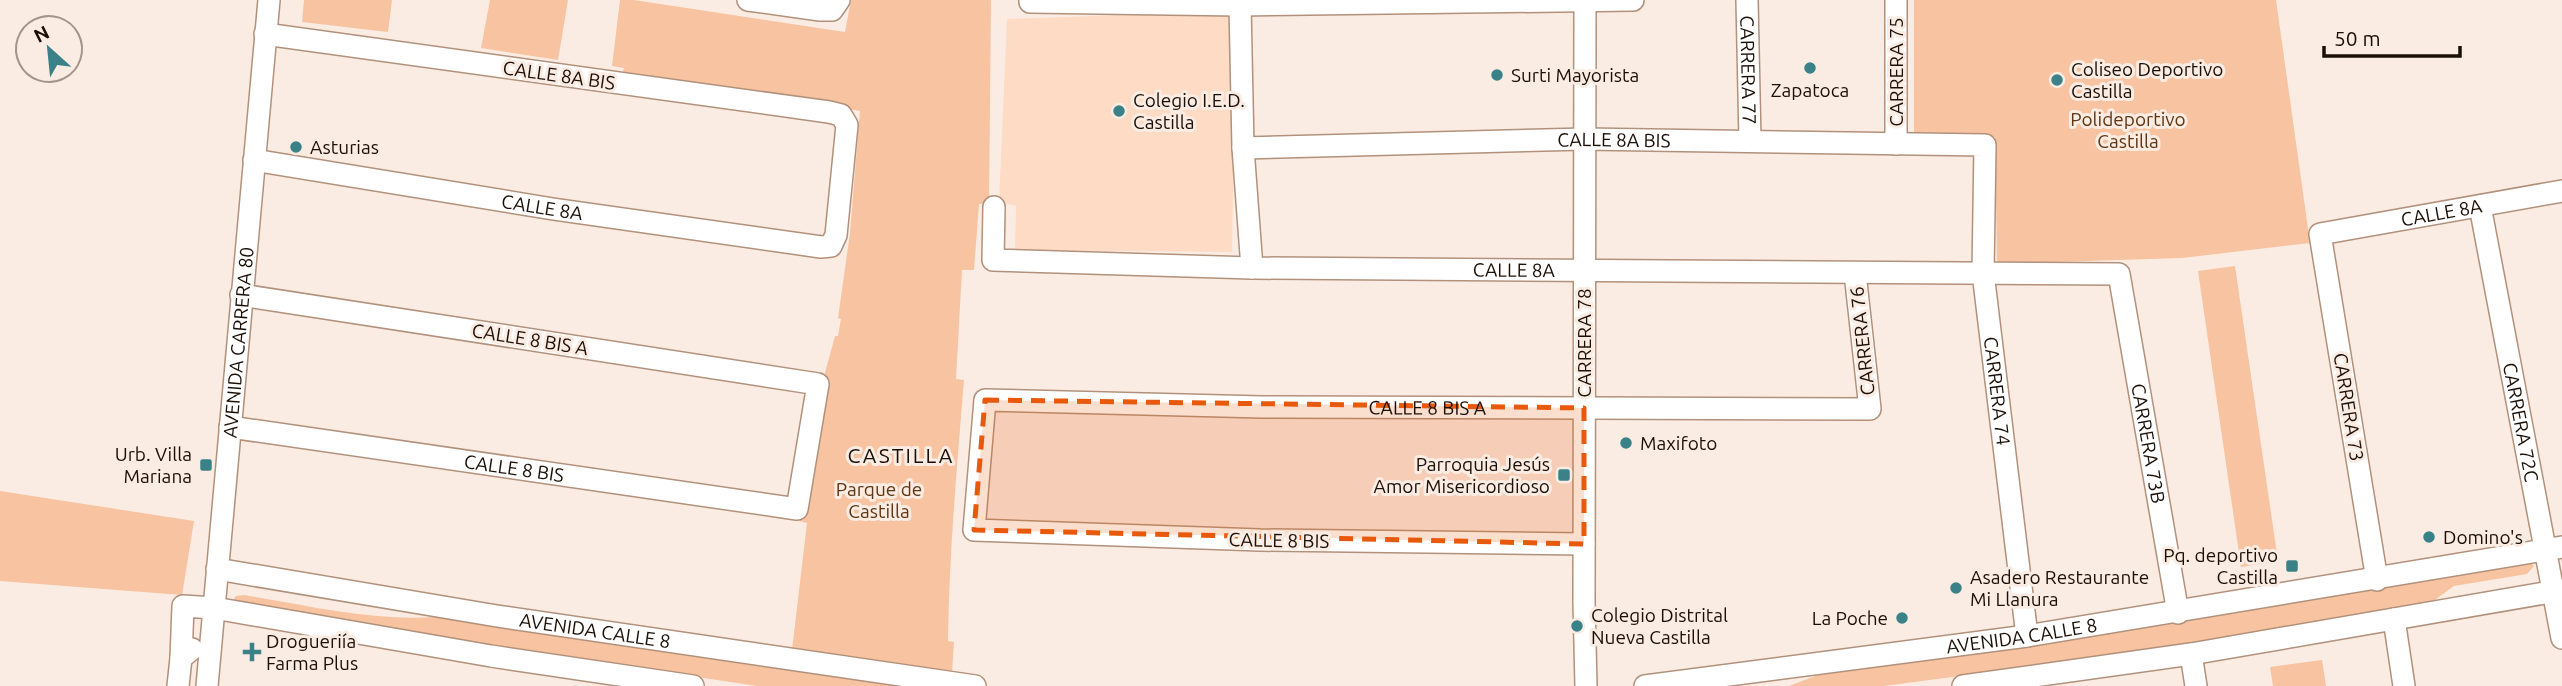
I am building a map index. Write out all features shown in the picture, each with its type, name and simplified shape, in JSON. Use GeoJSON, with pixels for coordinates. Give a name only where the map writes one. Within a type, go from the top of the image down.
{"type":"FeatureCollection","features":[{"type":"Feature","properties":{"kind":"street","name":"AVENIDA CARRERA 80"},"geometry":{"type":"LineString","coordinates":[[207,686],[269,0]]}},
{"type":"Feature","properties":{"kind":"street"},"geometry":{"type":"LineString","coordinates":[[748,0],[820,10],[836,5]]}},
{"type":"Feature","properties":{"kind":"street","name":"CARRERA 78"},"geometry":{"type":"LineString","coordinates":[[1585,0],[1586,686]]}},
{"type":"Feature","properties":{"kind":"street"},"geometry":{"type":"LineString","coordinates":[[1030,1],[1240,5],[1633,0]]}},
{"type":"Feature","properties":{"kind":"street","name":"CARRERA 77"},"geometry":{"type":"LineString","coordinates":[[1747,0],[1750,141]]}},
{"type":"Feature","properties":{"kind":"street","name":"CARRERA 75"},"geometry":{"type":"LineString","coordinates":[[1896,0],[1896,144]]}},
{"type":"Feature","properties":{"kind":"street"},"geometry":{"type":"LineString","coordinates":[[1240,5],[1243,148],[1252,268]]}},
{"type":"Feature","properties":{"kind":"street","name":"CALLE 8A BIS"},"geometry":{"type":"LineString","coordinates":[[265,34],[841,115],[847,125],[836,235],[831,246]]}},
{"type":"Feature","properties":{"kind":"street","name":"CALLE 8A BIS"},"geometry":{"type":"LineString","coordinates":[[1243,148],[1585,139],[1985,145]]}},
{"type":"Feature","properties":{"kind":"street","name":"CARRERA 74"},"geometry":{"type":"LineString","coordinates":[[1985,145],[1983,273],[2027,636]]}},
{"type":"Feature","properties":{"kind":"street","name":"CALLE 8A"},"geometry":{"type":"LineString","coordinates":[[254,160],[553,209],[821,247],[831,246]]}},
{"type":"Feature","properties":{"kind":"street","name":"CALLE 8A"},"geometry":{"type":"LineString","coordinates":[[2320,234],[2562,191]]}},
{"type":"Feature","properties":{"kind":"street","name":"CARRERA 72C"},"geometry":{"type":"LineString","coordinates":[[2480,206],[2554,549],[2562,638]]}},
{"type":"Feature","properties":{"kind":"street","name":"CALLE 8A"},"geometry":{"type":"LineString","coordinates":[[994,207],[993,260],[1252,268],[2119,274]]}},
{"type":"Feature","properties":{"kind":"street","name":"CARRERA 73"},"geometry":{"type":"LineString","coordinates":[[2320,234],[2377,580]]}},
{"type":"Feature","properties":{"kind":"street","name":"CARRERA 76"},"geometry":{"type":"LineString","coordinates":[[1854,272],[1870,409]]}},
{"type":"Feature","properties":{"kind":"street","name":"CARRERA 73B"},"geometry":{"type":"LineString","coordinates":[[2119,274],[2178,613]]}},
{"type":"Feature","properties":{"kind":"street","name":"CALLE 8 BIS A"},"geometry":{"type":"LineString","coordinates":[[241,295],[818,384],[797,509]]}},
{"type":"Feature","properties":{"kind":"street","name":"CALLE 8 BIS A"},"geometry":{"type":"LineString","coordinates":[[974,530],[985,400],[1262,407],[1870,409]]}},
{"type":"Feature","properties":{"kind":"street","name":"CALLE 8 BIS"},"geometry":{"type":"LineString","coordinates":[[230,427],[797,509]]}},
{"type":"Feature","properties":{"kind":"street","name":"CALLE 8 BIS"},"geometry":{"type":"LineString","coordinates":[[974,530],[1261,540],[1584,544]]}},
{"type":"Feature","properties":{"kind":"street","name":"AVENIDA CALLE 8"},"geometry":{"type":"LineString","coordinates":[[1645,686],[2027,636],[2554,549]]}},
{"type":"Feature","properties":{"kind":"street","name":"AVENIDA CALLE 8"},"geometry":{"type":"LineString","coordinates":[[217,569],[497,616],[975,686]]}},
{"type":"Feature","properties":{"kind":"street"},"geometry":{"type":"LineString","coordinates":[[1963,686],[2035,681],[2558,591]]}},
{"type":"Feature","properties":{"kind":"street","name":"AVENIDA CALLE 8"},"geometry":{"type":"LineString","coordinates":[[181,658],[183,606],[214,608],[491,656],[693,686]]}},
{"type":"Feature","properties":{"kind":"street"},"geometry":{"type":"LineString","coordinates":[[2394,619],[2404,686]]}},
{"type":"Feature","properties":{"kind":"street"},"geometry":{"type":"LineString","coordinates":[[178,686],[181,658],[192,649],[211,644]]}},
{"type":"Feature","properties":{"kind":"street"},"geometry":{"type":"LineString","coordinates":[[2192,654],[2196,686]]}},
{"type":"Feature","properties":{"kind":"highlighted area"},"geometry":{"type":"Polygon","coordinates":[[[985,400],[1584,408],[1584,544],[974,530],[985,400]]]}},
{"type":"Feature","properties":{"kind":"shaded area","name":"Colegio I.E.D. Castilla"},"geometry":{"type":"Polygon","coordinates":[[[1236,11],[1232,252],[1015,250],[1016,206],[999,202],[1007,19],[1236,11]]]}},
{"type":"Feature","properties":{"kind":"green space"},"geometry":{"type":"Polygon","coordinates":[[[304,0],[392,0],[388,32],[302,22],[304,0]]]}},
{"type":"Feature","properties":{"kind":"green space"},"geometry":{"type":"Polygon","coordinates":[[[490,0],[568,0],[558,60],[481,48],[490,0]]]}},
{"type":"Feature","properties":{"kind":"green space","name":"Parque de Castilla"},"geometry":{"type":"Polygon","coordinates":[[[620,0],[845,32],[851,0],[991,0],[989,203],[979,204],[974,270],[962,270],[956,379],[964,380],[948,641],[954,642],[952,673],[792,650],[807,523],[799,521],[823,380],[841,319],[838,318],[850,233],[860,111],[623,72],[624,68],[612,66],[620,0]]]}},
{"type":"Feature","properties":{"kind":"green space","name":"Polideportivo Castilla"},"geometry":{"type":"Polygon","coordinates":[[[1914,0],[2276,0],[2310,243],[2182,258],[1997,264],[1995,137],[1914,135],[1914,0]]]}},
{"type":"Feature","properties":{"kind":"green space"},"geometry":{"type":"Polygon","coordinates":[[[2235,266],[2278,561],[2241,567],[2198,271],[2235,266]]]}},
{"type":"Feature","properties":{"kind":"green space"},"geometry":{"type":"Polygon","coordinates":[[[0,491],[194,521],[182,595],[0,581],[0,491]]]}},
{"type":"Feature","properties":{"kind":"green space"},"geometry":{"type":"Polygon","coordinates":[[[2529,562],[2534,566],[2527,574],[2454,586],[2428,605],[2127,654],[1884,686],[1789,686],[1818,675],[2184,621],[2529,562]]]}},
{"type":"Feature","properties":{"kind":"green space"},"geometry":{"type":"Polygon","coordinates":[[[236,596],[372,615],[422,618],[448,616],[916,686],[757,686],[237,608],[233,600],[236,596]]]}},
{"type":"Feature","properties":{"kind":"green space"},"geometry":{"type":"Polygon","coordinates":[[[2322,660],[2326,686],[2273,686],[2270,667],[2322,660]]]}},
{"type":"Feature","properties":{"kind":"place","name":"Zapatoca"},"geometry":{"type":"Point","coordinates":[1810,68]}},
{"type":"Feature","properties":{"kind":"place","name":"Surti Mayorista"},"geometry":{"type":"Point","coordinates":[1497,75]}},
{"type":"Feature","properties":{"kind":"place","name":"Coliseo Deportivo Castilla"},"geometry":{"type":"Point","coordinates":[2057,80]}},
{"type":"Feature","properties":{"kind":"place","name":"Colegio I.E.D. Castilla"},"geometry":{"type":"Point","coordinates":[1119,111]}},
{"type":"Feature","properties":{"kind":"place","name":"Asturias"},"geometry":{"type":"Point","coordinates":[296,147]}},
{"type":"Feature","properties":{"kind":"place","name":"Maxifoto"},"geometry":{"type":"Point","coordinates":[1626,443]}},
{"type":"Feature","properties":{"kind":"place","name":"Urb. Villa Mariana"},"geometry":{"type":"Point","coordinates":[206,465]}},
{"type":"Feature","properties":{"kind":"place","name":"Parroquia Jesús Amor Misericordioso"},"geometry":{"type":"Point","coordinates":[1564,475]}},
{"type":"Feature","properties":{"kind":"place","name":"Domino's"},"geometry":{"type":"Point","coordinates":[2429,537]}},
{"type":"Feature","properties":{"kind":"place","name":"Pq. deportivo Castilla"},"geometry":{"type":"Point","coordinates":[2292,566]}},
{"type":"Feature","properties":{"kind":"place","name":"Asadero Restaurante Mi Llanura"},"geometry":{"type":"Point","coordinates":[1956,588]}},
{"type":"Feature","properties":{"kind":"place","name":"La Poche"},"geometry":{"type":"Point","coordinates":[1902,618]}},
{"type":"Feature","properties":{"kind":"place","name":"Colegio Distrital Nueva Castilla"},"geometry":{"type":"Point","coordinates":[1577,626]}},
{"type":"Feature","properties":{"kind":"place","name":"Drogueriía Farma Plus"},"geometry":{"type":"Point","coordinates":[252,652]}},
{"type":"Feature","properties":{"kind":"district","name":"CASTILLA"},"geometry":{"type":"Point","coordinates":[901,456]}}]}
